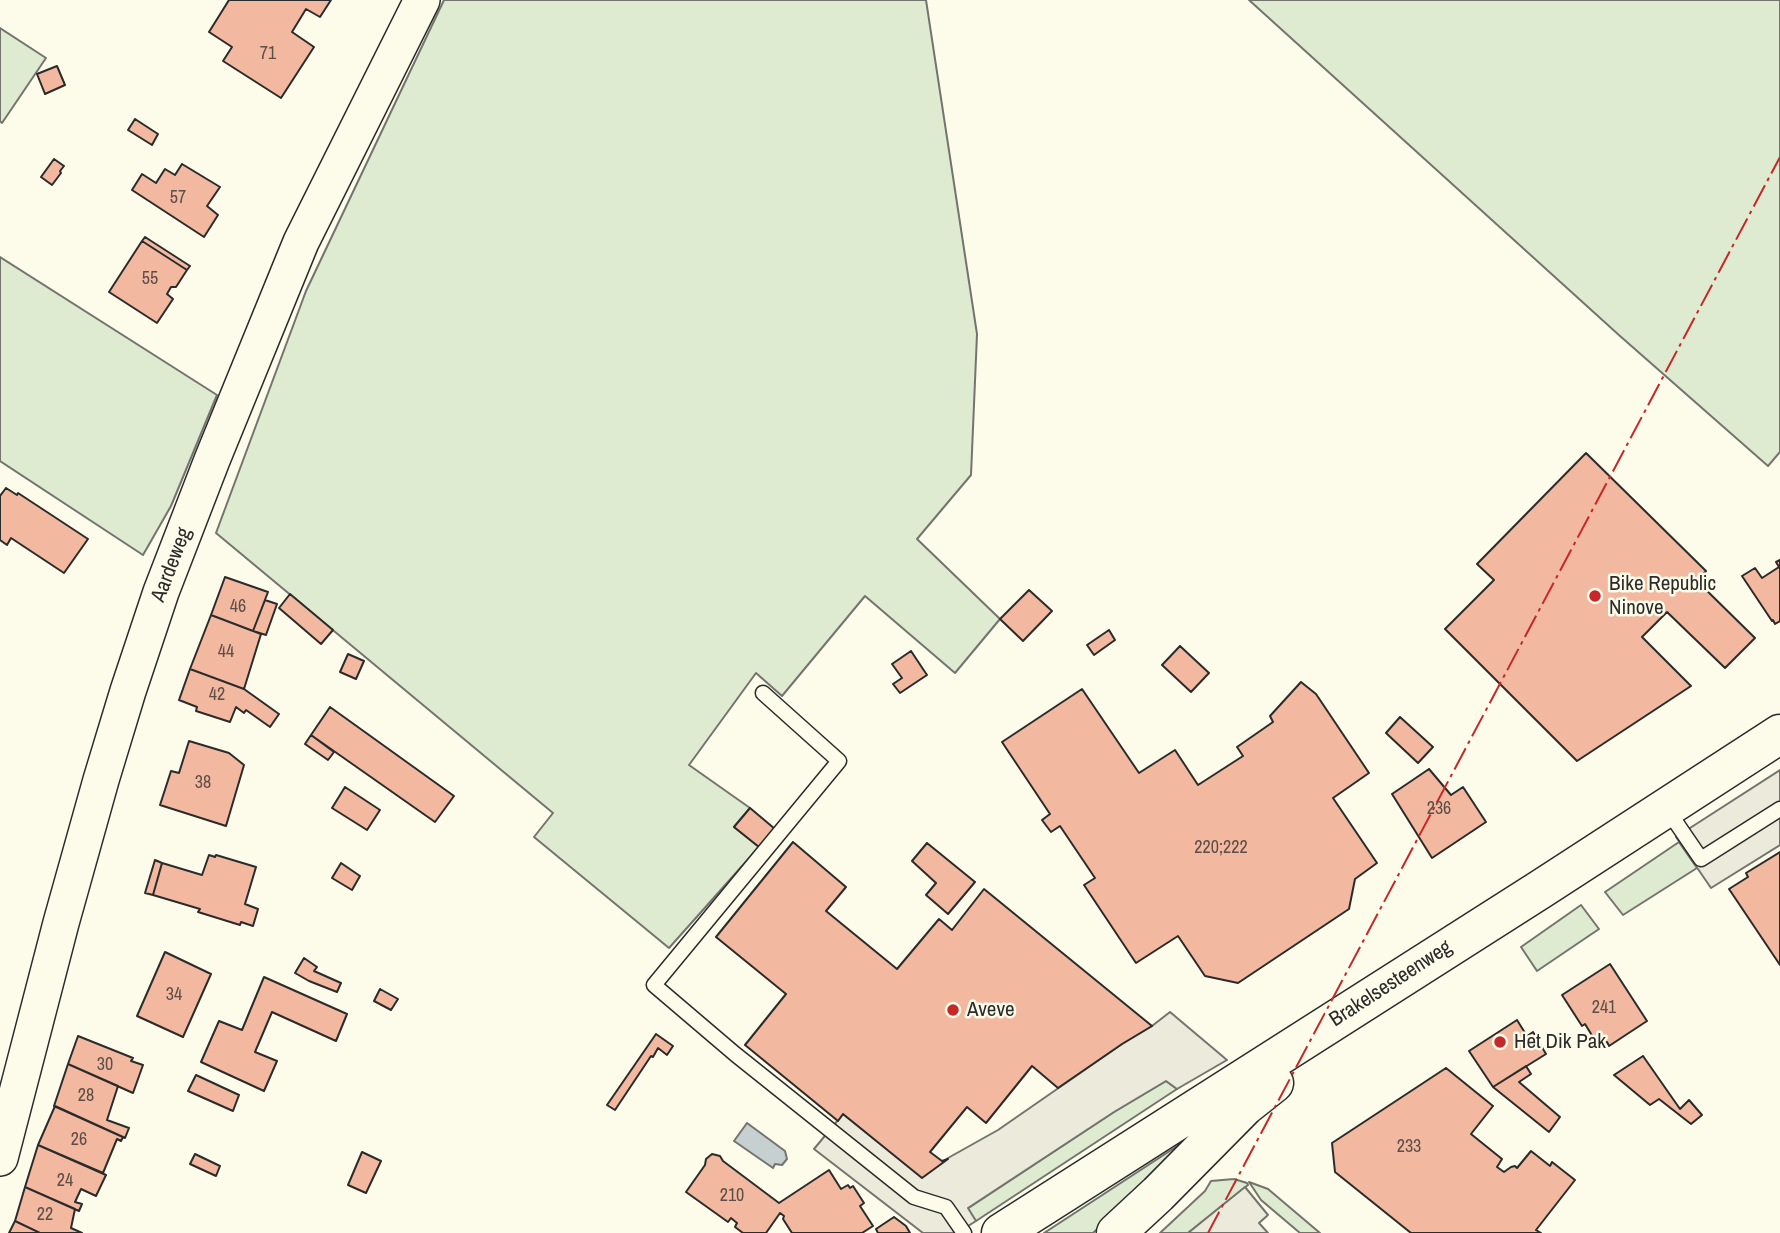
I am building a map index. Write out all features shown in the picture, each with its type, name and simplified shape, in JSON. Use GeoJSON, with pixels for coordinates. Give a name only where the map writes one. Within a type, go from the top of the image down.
{"type":"FeatureCollection","features":[{"type":"Feature","properties":{"kind":"main road","name":"Brakelsesteenweg"},"geometry":{"type":"LineString","coordinates":[[1001,1233],[1780,734]]}},
{"type":"Feature","properties":{"kind":"main road","name":"Brakelsesteenweg"},"geometry":{"type":"LineString","coordinates":[[1116,1233],[1158,1195],[1245,1106],[1297,1064],[1780,752]]}},
{"type":"Feature","properties":{"kind":"street","name":"Aardeweg"},"geometry":{"type":"LineString","coordinates":[[0,1158],[101,780],[161,592],[301,242],[422,0]]}},
{"type":"Feature","properties":{"kind":"lane"},"geometry":{"type":"LineString","coordinates":[[763,693],[839,761],[654,985],[735,1054],[914,1197],[946,1208],[964,1233]]}},
{"type":"Feature","properties":{"kind":"lane"},"geometry":{"type":"LineString","coordinates":[[1675,821],[1701,859],[1780,808]]}},
{"type":"Feature","properties":{"kind":"green space"},"geometry":{"type":"Polygon","coordinates":[[[444,0],[926,0],[977,334],[971,475],[917,539],[1000,619],[955,673],[865,596],[782,696],[756,673],[689,765],[750,808],[734,827],[759,847],[669,948],[534,837],[553,813],[216,533],[306,291],[444,0]]]}},
{"type":"Feature","properties":{"kind":"green space"},"geometry":{"type":"Polygon","coordinates":[[[1249,0],[1780,0],[1780,452],[1768,466],[1620,336],[1249,0]]]}},
{"type":"Feature","properties":{"kind":"green space"},"geometry":{"type":"Polygon","coordinates":[[[0,28],[46,58],[2,123],[0,121],[0,28]]]}},
{"type":"Feature","properties":{"kind":"green space"},"geometry":{"type":"Polygon","coordinates":[[[0,257],[217,395],[171,506],[143,555],[0,461],[0,257]]]}},
{"type":"Feature","properties":{"kind":"green space"},"geometry":{"type":"Polygon","coordinates":[[[1679,842],[1697,868],[1623,915],[1605,892],[1679,842]]]}},
{"type":"Feature","properties":{"kind":"green space"},"geometry":{"type":"Polygon","coordinates":[[[1581,905],[1599,929],[1537,971],[1521,947],[1581,905]]]}},
{"type":"Feature","properties":{"kind":"green space"},"geometry":{"type":"Polygon","coordinates":[[[1166,1081],[1177,1089],[976,1221],[967,1209],[1114,1112],[1166,1081]]]}},
{"type":"Feature","properties":{"kind":"green space"},"geometry":{"type":"Polygon","coordinates":[[[1182,1143],[1184,1147],[1093,1233],[1044,1233],[1182,1143]]]}},
{"type":"Feature","properties":{"kind":"green space"},"geometry":{"type":"Polygon","coordinates":[[[1234,1179],[1248,1185],[1188,1233],[1160,1233],[1205,1191],[1211,1181],[1234,1179]]]}},
{"type":"Feature","properties":{"kind":"green space"},"geometry":{"type":"Polygon","coordinates":[[[1249,1182],[1268,1189],[1320,1233],[1300,1233],[1261,1200],[1249,1182]]]}},
{"type":"Feature","properties":{"kind":"shaded area"},"geometry":{"type":"Polygon","coordinates":[[[1780,770],[1780,845],[1711,888],[1676,837],[1780,770]]]}},
{"type":"Feature","properties":{"kind":"shaded area"},"geometry":{"type":"Polygon","coordinates":[[[1170,1012],[1227,1060],[1177,1089],[1166,1081],[1114,1112],[968,1208],[976,1221],[957,1233],[923,1233],[814,1149],[843,1114],[922,1177],[948,1158],[998,1130],[1170,1012]]]}},
{"type":"Feature","properties":{"kind":"shaded area"},"geometry":{"type":"Polygon","coordinates":[[[747,1123],[785,1151],[787,1159],[782,1165],[775,1164],[773,1168],[734,1141],[747,1123]]]}},
{"type":"Feature","properties":{"kind":"shaded area"},"geometry":{"type":"Polygon","coordinates":[[[1245,1187],[1268,1215],[1259,1223],[1268,1233],[1188,1233],[1245,1187]]]}},
{"type":"Feature","properties":{"kind":"building"},"geometry":{"type":"Polygon","coordinates":[[[229,0],[331,0],[320,17],[306,9],[292,32],[314,47],[281,98],[223,61],[232,47],[209,32],[229,0]]]}},
{"type":"Feature","properties":{"kind":"building"},"geometry":{"type":"Polygon","coordinates":[[[57,66],[65,85],[45,94],[37,74],[57,66]]]}},
{"type":"Feature","properties":{"kind":"building"},"geometry":{"type":"Polygon","coordinates":[[[135,119],[158,134],[152,145],[128,130],[135,119]]]}},
{"type":"Feature","properties":{"kind":"building"},"geometry":{"type":"Polygon","coordinates":[[[54,159],[64,166],[52,185],[41,177],[54,159]]]}},
{"type":"Feature","properties":{"kind":"building"},"geometry":{"type":"Polygon","coordinates":[[[182,164],[220,187],[207,206],[218,215],[204,237],[132,190],[142,174],[156,183],[165,169],[175,175],[182,164]]]}},
{"type":"Feature","properties":{"kind":"building"},"geometry":{"type":"Polygon","coordinates":[[[145,237],[190,266],[187,270],[142,241],[145,237]]]}},
{"type":"Feature","properties":{"kind":"building"},"geometry":{"type":"Polygon","coordinates":[[[142,241],[187,270],[176,287],[171,287],[167,294],[173,299],[157,323],[109,292],[142,241]]]}},
{"type":"Feature","properties":{"kind":"building","name":"Bike Republic Ninove"},"geometry":{"type":"Polygon","coordinates":[[[1586,453],[1706,571],[1697,581],[1755,638],[1725,668],[1667,612],[1642,637],[1691,686],[1577,761],[1445,629],[1494,580],[1477,564],[1586,453]]]}},
{"type":"Feature","properties":{"kind":"building"},"geometry":{"type":"Polygon","coordinates":[[[6,488],[88,539],[64,573],[11,538],[7,545],[0,540],[0,496],[6,488]]]}},
{"type":"Feature","properties":{"kind":"building"},"geometry":{"type":"Polygon","coordinates":[[[1780,560],[1780,621],[1775,624],[1742,576],[1755,568],[1762,578],[1779,567],[1776,562],[1780,560]]]}},
{"type":"Feature","properties":{"kind":"building"},"geometry":{"type":"Polygon","coordinates":[[[225,577],[268,592],[253,631],[211,615],[225,577]]]}},
{"type":"Feature","properties":{"kind":"building"},"geometry":{"type":"Polygon","coordinates":[[[1029,590],[1052,611],[1023,641],[1000,619],[1029,590]]]}},
{"type":"Feature","properties":{"kind":"building"},"geometry":{"type":"Polygon","coordinates":[[[290,594],[333,630],[321,644],[279,608],[290,594]]]}},
{"type":"Feature","properties":{"kind":"building"},"geometry":{"type":"Polygon","coordinates":[[[265,600],[277,604],[266,635],[253,631],[265,600]]]}},
{"type":"Feature","properties":{"kind":"building"},"geometry":{"type":"Polygon","coordinates":[[[211,615],[261,634],[244,689],[190,669],[211,615]]]}},
{"type":"Feature","properties":{"kind":"building"},"geometry":{"type":"Polygon","coordinates":[[[1109,630],[1115,640],[1094,655],[1087,645],[1109,630]]]}},
{"type":"Feature","properties":{"kind":"building"},"geometry":{"type":"Polygon","coordinates":[[[1180,646],[1209,673],[1191,692],[1162,665],[1180,646]]]}},
{"type":"Feature","properties":{"kind":"building"},"geometry":{"type":"Polygon","coordinates":[[[911,651],[927,675],[900,693],[893,684],[902,678],[892,664],[911,651]]]}},
{"type":"Feature","properties":{"kind":"building"},"geometry":{"type":"Polygon","coordinates":[[[348,654],[364,661],[356,679],[340,672],[348,654]]]}},
{"type":"Feature","properties":{"kind":"building"},"geometry":{"type":"Polygon","coordinates":[[[190,669],[244,689],[279,714],[270,727],[246,710],[244,713],[236,707],[230,722],[196,711],[197,707],[179,700],[190,669]]]}},
{"type":"Feature","properties":{"kind":"building"},"geometry":{"type":"Polygon","coordinates":[[[1301,682],[1316,694],[1369,773],[1333,798],[1377,863],[1355,879],[1349,909],[1238,983],[1205,976],[1178,936],[1136,963],[1084,885],[1095,878],[1060,826],[1051,832],[1042,820],[1050,814],[1002,742],[1082,689],[1139,773],[1175,750],[1198,785],[1243,756],[1237,747],[1273,722],[1270,716],[1301,682]]]}},
{"type":"Feature","properties":{"kind":"building"},"geometry":{"type":"Polygon","coordinates":[[[330,707],[454,796],[435,822],[311,735],[330,707]]]}},
{"type":"Feature","properties":{"kind":"building"},"geometry":{"type":"Polygon","coordinates":[[[1400,717],[1433,747],[1418,763],[1386,733],[1400,717]]]}},
{"type":"Feature","properties":{"kind":"building"},"geometry":{"type":"Polygon","coordinates":[[[311,735],[334,752],[328,760],[305,744],[311,735]]]}},
{"type":"Feature","properties":{"kind":"building"},"geometry":{"type":"Polygon","coordinates":[[[189,741],[229,753],[244,765],[226,826],[160,805],[171,771],[179,773],[189,741]]]}},
{"type":"Feature","properties":{"kind":"building"},"geometry":{"type":"Polygon","coordinates":[[[1429,769],[1451,795],[1463,787],[1486,822],[1432,858],[1392,794],[1429,769]]]}},
{"type":"Feature","properties":{"kind":"building"},"geometry":{"type":"Polygon","coordinates":[[[345,787],[380,810],[367,830],[332,808],[345,787]]]}},
{"type":"Feature","properties":{"kind":"building"},"geometry":{"type":"Polygon","coordinates":[[[750,808],[775,829],[759,847],[734,827],[750,808]]]}},
{"type":"Feature","properties":{"kind":"building","name":"Aveve"},"geometry":{"type":"Polygon","coordinates":[[[793,842],[846,887],[826,911],[897,969],[939,919],[952,930],[984,889],[1152,1026],[1058,1088],[1032,1066],[986,1123],[967,1107],[930,1152],[942,1161],[948,1159],[922,1178],[843,1114],[838,1121],[745,1045],[786,994],[716,937],[793,842]]]}},
{"type":"Feature","properties":{"kind":"building"},"geometry":{"type":"Polygon","coordinates":[[[927,843],[975,882],[948,914],[926,895],[936,883],[912,861],[927,843]]]}},
{"type":"Feature","properties":{"kind":"building"},"geometry":{"type":"Polygon","coordinates":[[[1780,852],[1780,965],[1729,889],[1748,877],[1746,873],[1780,852]]]}},
{"type":"Feature","properties":{"kind":"building"},"geometry":{"type":"Polygon","coordinates":[[[209,855],[256,867],[245,904],[258,909],[253,926],[241,922],[240,925],[198,912],[200,909],[153,895],[162,863],[202,875],[209,855]]]}},
{"type":"Feature","properties":{"kind":"building"},"geometry":{"type":"Polygon","coordinates":[[[155,860],[162,863],[153,895],[145,893],[155,860]]]}},
{"type":"Feature","properties":{"kind":"building"},"geometry":{"type":"Polygon","coordinates":[[[341,863],[360,876],[352,890],[332,878],[341,863]]]}},
{"type":"Feature","properties":{"kind":"building"},"geometry":{"type":"Polygon","coordinates":[[[165,952],[211,974],[183,1037],[137,1016],[165,952]]]}},
{"type":"Feature","properties":{"kind":"building"},"geometry":{"type":"Polygon","coordinates":[[[304,958],[317,967],[314,971],[341,983],[337,992],[295,973],[304,958]]]}},
{"type":"Feature","properties":{"kind":"building"},"geometry":{"type":"Polygon","coordinates":[[[1610,964],[1647,1021],[1609,1046],[1607,1042],[1599,1047],[1562,995],[1610,964]]]}},
{"type":"Feature","properties":{"kind":"building"},"geometry":{"type":"Polygon","coordinates":[[[264,977],[347,1014],[336,1041],[272,1012],[255,1052],[277,1061],[264,1091],[201,1062],[219,1021],[242,1030],[264,977]]]}},
{"type":"Feature","properties":{"kind":"building"},"geometry":{"type":"Polygon","coordinates":[[[380,989],[398,999],[391,1010],[374,1001],[380,989]]]}},
{"type":"Feature","properties":{"kind":"building"},"geometry":{"type":"Polygon","coordinates":[[[1517,1020],[1527,1036],[1533,1032],[1546,1054],[1493,1087],[1469,1051],[1517,1020]]]}},
{"type":"Feature","properties":{"kind":"building"},"geometry":{"type":"Polygon","coordinates":[[[656,1034],[673,1046],[667,1055],[658,1048],[615,1110],[607,1105],[656,1034]]]}},
{"type":"Feature","properties":{"kind":"building"},"geometry":{"type":"Polygon","coordinates":[[[78,1036],[133,1058],[131,1061],[143,1065],[133,1093],[68,1064],[78,1036]]]}},
{"type":"Feature","properties":{"kind":"building"},"geometry":{"type":"Polygon","coordinates":[[[1643,1056],[1680,1109],[1689,1100],[1702,1115],[1691,1124],[1659,1099],[1650,1105],[1614,1075],[1643,1056]]]}},
{"type":"Feature","properties":{"kind":"building"},"geometry":{"type":"Polygon","coordinates":[[[68,1064],[118,1086],[107,1120],[129,1128],[125,1138],[54,1106],[68,1064]]]}},
{"type":"Feature","properties":{"kind":"building"},"geometry":{"type":"Polygon","coordinates":[[[1526,1066],[1531,1074],[1519,1082],[1560,1117],[1549,1132],[1493,1087],[1526,1066]]]}},
{"type":"Feature","properties":{"kind":"building"},"geometry":{"type":"Polygon","coordinates":[[[1446,1068],[1493,1106],[1471,1134],[1502,1159],[1497,1167],[1504,1172],[1511,1167],[1517,1168],[1531,1151],[1550,1166],[1552,1162],[1575,1180],[1536,1230],[1541,1233],[1411,1233],[1335,1172],[1332,1143],[1446,1068]]]}},
{"type":"Feature","properties":{"kind":"building"},"geometry":{"type":"Polygon","coordinates":[[[196,1075],[239,1095],[233,1111],[188,1091],[196,1075]]]}},
{"type":"Feature","properties":{"kind":"building"},"geometry":{"type":"Polygon","coordinates":[[[55,1106],[123,1137],[121,1141],[117,1139],[103,1173],[38,1145],[55,1106]]]}},
{"type":"Feature","properties":{"kind":"building"},"geometry":{"type":"Polygon","coordinates":[[[38,1145],[106,1175],[96,1196],[81,1189],[75,1202],[82,1204],[79,1211],[25,1187],[38,1145]]]}},
{"type":"Feature","properties":{"kind":"building"},"geometry":{"type":"Polygon","coordinates":[[[362,1152],[381,1161],[366,1193],[348,1185],[362,1152]]]}},
{"type":"Feature","properties":{"kind":"building"},"geometry":{"type":"Polygon","coordinates":[[[195,1154],[220,1166],[216,1176],[190,1164],[195,1154]]]}},
{"type":"Feature","properties":{"kind":"building"},"geometry":{"type":"Polygon","coordinates":[[[712,1154],[720,1156],[779,1203],[829,1170],[841,1189],[848,1185],[850,1188],[853,1186],[864,1203],[860,1206],[873,1226],[862,1233],[792,1233],[780,1213],[766,1233],[743,1233],[735,1227],[737,1223],[731,1218],[728,1222],[686,1192],[705,1165],[706,1159],[712,1154]]]}},
{"type":"Feature","properties":{"kind":"building"},"geometry":{"type":"Polygon","coordinates":[[[25,1187],[75,1209],[71,1228],[82,1233],[40,1233],[15,1221],[25,1187]]]}},
{"type":"Feature","properties":{"kind":"building"},"geometry":{"type":"Polygon","coordinates":[[[894,1217],[906,1226],[910,1233],[878,1233],[876,1229],[894,1217]]]}},
{"type":"Feature","properties":{"kind":"building"},"geometry":{"type":"Polygon","coordinates":[[[15,1221],[40,1233],[9,1233],[15,1221]]]}},
{"type":"Feature","properties":{"kind":"power"},"geometry":{"type":"LineString","coordinates":[[1208,1233],[1780,157]]}},
{"type":"Feature","properties":{"kind":"place","name":"Bike Republic Ninove"},"geometry":{"type":"Point","coordinates":[1595,596]}},
{"type":"Feature","properties":{"kind":"place","name":"Aveve"},"geometry":{"type":"Point","coordinates":[953,1010]}},
{"type":"Feature","properties":{"kind":"place","name":"Het Dik Pak"},"geometry":{"type":"Point","coordinates":[1500,1042]}}]}
